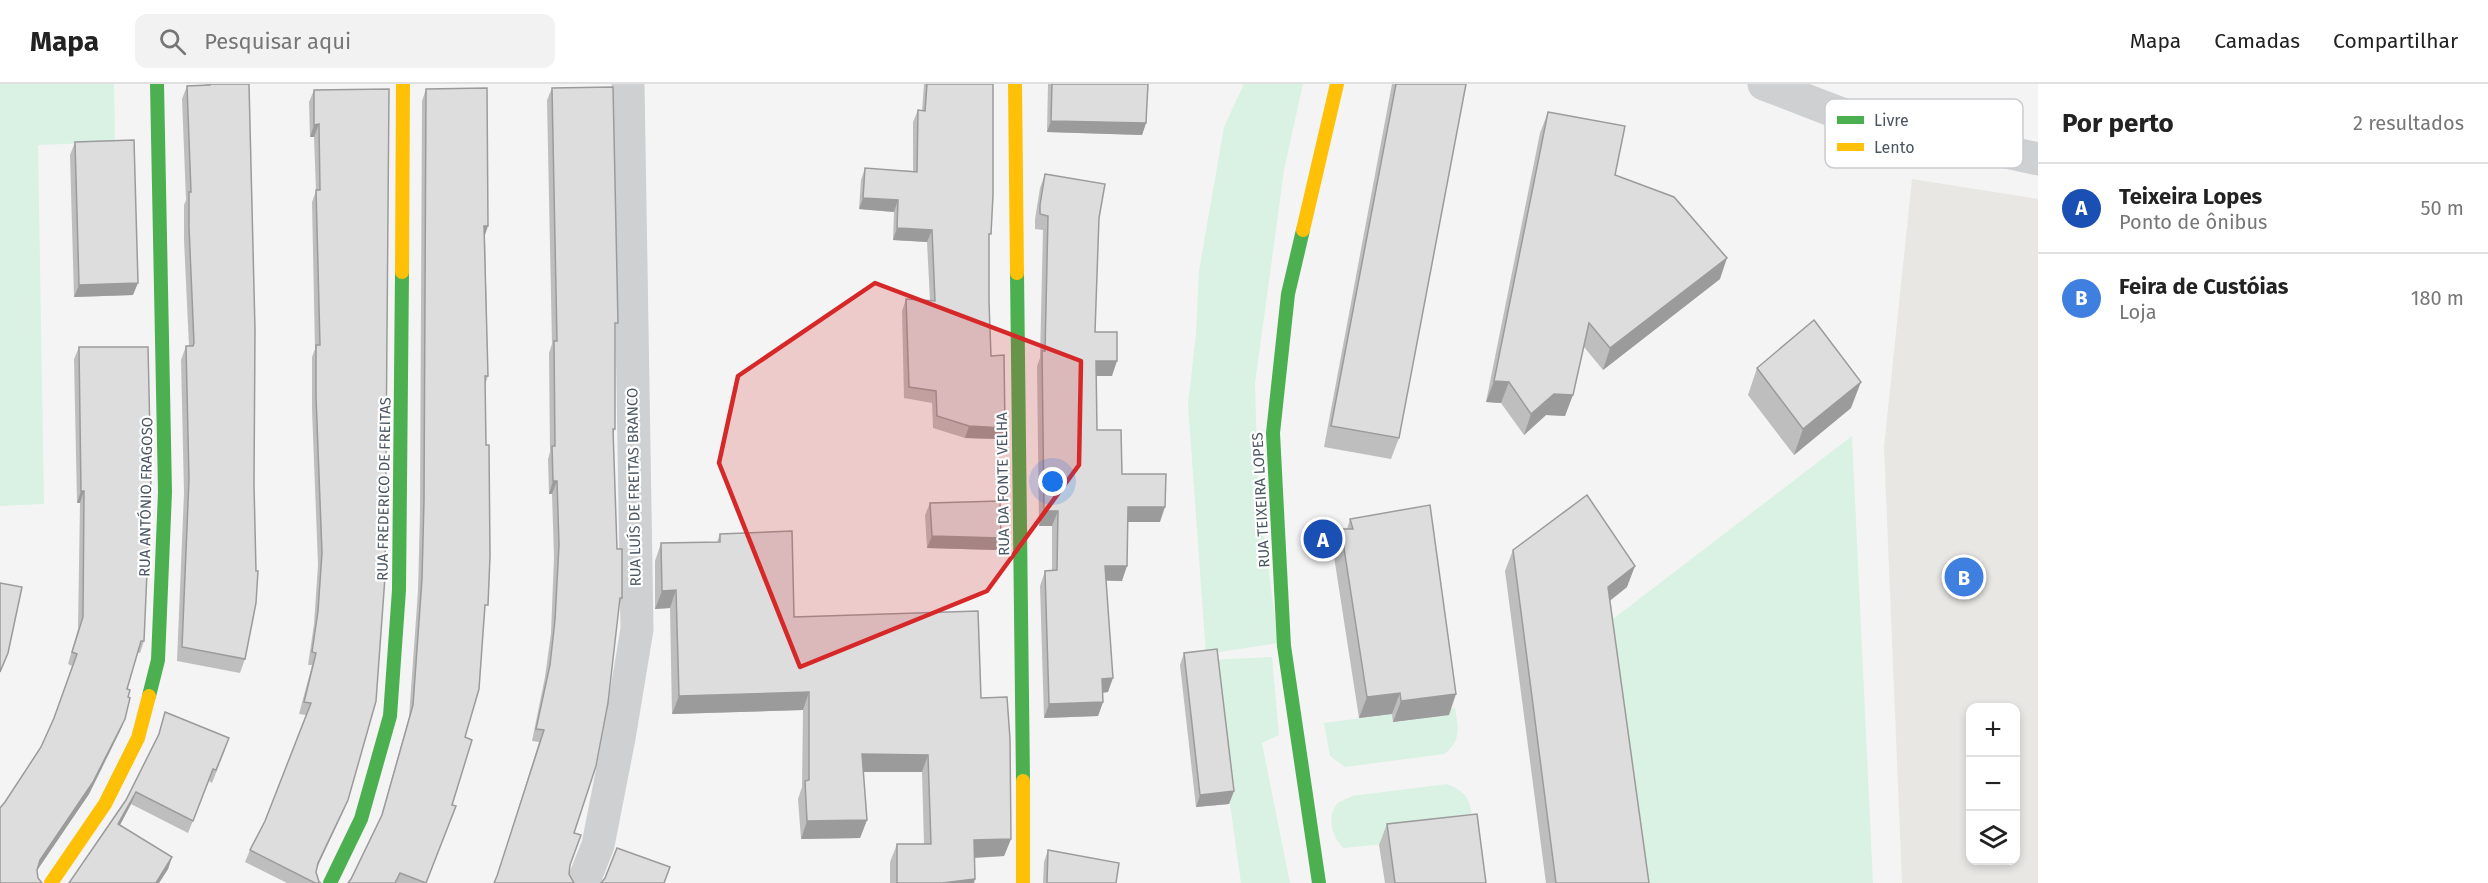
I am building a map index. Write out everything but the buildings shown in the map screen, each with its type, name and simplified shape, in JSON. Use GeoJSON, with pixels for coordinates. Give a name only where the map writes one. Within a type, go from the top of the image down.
{"type":"FeatureCollection","features":[{"type":"Feature","properties":{"kind":"street","name":"RUA ANTÓNIO FRAGOSO"},"geometry":{"type":"LineString","coordinates":[[51,883],[105,804],[138,738],[158,660],[165,492],[157,84]]}},
{"type":"Feature","properties":{"kind":"street","name":"RUA FREDERICO DE FREITAS"},"geometry":{"type":"LineString","coordinates":[[330,883],[361,819],[390,716],[399,590],[401,523],[403,84]]}},
{"type":"Feature","properties":{"kind":"street","name":"RUA LUÍS DE FREITAS BRANCO"},"geometry":{"type":"LineString","coordinates":[[583,883],[598,845],[637,629],[628,84]]}},
{"type":"Feature","properties":{"kind":"street","name":"RUA DA FONTE VELHA"},"geometry":{"type":"LineString","coordinates":[[1015,84],[1018,455],[1023,620],[1023,883]]}},
{"type":"Feature","properties":{"kind":"street","name":"RUA TEIXEIRA LOPES"},"geometry":{"type":"LineString","coordinates":[[1319,883],[1284,646],[1273,433],[1288,294],[1337,84]]}},
{"type":"Feature","properties":{"kind":"street"},"geometry":{"type":"LineString","coordinates":[[1764,84],[1825,108]]}},
{"type":"Feature","properties":{"kind":"street"},"geometry":{"type":"LineString","coordinates":[[2023,156],[2038,159]]}},
{"type":"Feature","properties":{"kind":"highlighted area"},"geometry":{"type":"Polygon","coordinates":[[[875,283],[1081,361],[1079,465],[987,591],[800,667],[719,463],[738,376],[875,283]]]}},
{"type":"Feature","properties":{"kind":"shaded area"},"geometry":{"type":"Polygon","coordinates":[[[1912,179],[2038,199],[2038,883],[1902,883],[1884,447],[1912,179]]]}},
{"type":"Feature","properties":{"kind":"green space"},"geometry":{"type":"Polygon","coordinates":[[[0,84],[114,84],[115,142],[38,145],[44,504],[0,506],[0,84]]]}},
{"type":"Feature","properties":{"kind":"green space"},"geometry":{"type":"Polygon","coordinates":[[[1244,84],[1303,84],[1284,170],[1255,384],[1258,487],[1278,643],[1206,654],[1188,405],[1196,334],[1199,271],[1224,127],[1244,84]]]}},
{"type":"Feature","properties":{"kind":"green space"},"geometry":{"type":"Polygon","coordinates":[[[1852,436],[1873,883],[1649,883],[1613,619],[1852,436]]]}},
{"type":"Feature","properties":{"kind":"green space"},"geometry":{"type":"Polygon","coordinates":[[[1272,657],[1279,735],[1262,743],[1290,883],[1241,883],[1210,660],[1272,657]]]}},
{"type":"Feature","properties":{"kind":"green space"},"geometry":{"type":"Polygon","coordinates":[[[1448,708],[1455,708],[1457,733],[1454,744],[1444,754],[1345,767],[1330,756],[1324,723],[1392,714],[1394,722],[1448,715],[1448,708]]]}},
{"type":"Feature","properties":{"kind":"green space"},"geometry":{"type":"Polygon","coordinates":[[[1447,784],[1462,792],[1469,802],[1474,830],[1469,835],[1344,848],[1336,839],[1332,827],[1332,814],[1334,808],[1343,800],[1352,796],[1447,784]]]}},
{"type":"Feature","properties":{"kind":"traffic: fast"},"geometry":{"type":"LineString","coordinates":[[149,696],[158,660],[165,492],[157,84]]}},
{"type":"Feature","properties":{"kind":"traffic: fast"},"geometry":{"type":"LineString","coordinates":[[1303,230],[1288,294],[1273,433],[1284,646],[1319,883]]}},
{"type":"Feature","properties":{"kind":"traffic: fast"},"geometry":{"type":"LineString","coordinates":[[330,883],[361,819],[390,716],[399,590],[402,272]]}},
{"type":"Feature","properties":{"kind":"traffic: fast"},"geometry":{"type":"LineString","coordinates":[[1017,273],[1023,781]]}},
{"type":"Feature","properties":{"kind":"traffic: slow"},"geometry":{"type":"LineString","coordinates":[[402,272],[403,84]]}},
{"type":"Feature","properties":{"kind":"traffic: slow"},"geometry":{"type":"LineString","coordinates":[[1015,84],[1017,273]]}},
{"type":"Feature","properties":{"kind":"traffic: slow"},"geometry":{"type":"LineString","coordinates":[[1303,230],[1337,84]]}},
{"type":"Feature","properties":{"kind":"traffic: slow"},"geometry":{"type":"LineString","coordinates":[[51,883],[105,804],[138,738],[149,696]]}},
{"type":"Feature","properties":{"kind":"traffic: slow"},"geometry":{"type":"LineString","coordinates":[[1023,781],[1023,883]]}},
{"type":"Feature","properties":{"kind":"place","name":"Teixeira Lopes"},"geometry":{"type":"Point","coordinates":[1323,539]}},
{"type":"Feature","properties":{"kind":"place","name":"Feira de Custóias"},"geometry":{"type":"Point","coordinates":[1964,577]}}]}
